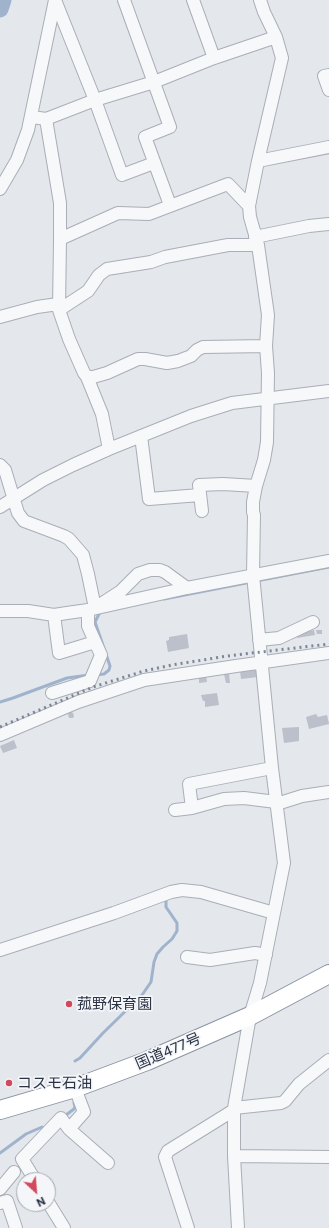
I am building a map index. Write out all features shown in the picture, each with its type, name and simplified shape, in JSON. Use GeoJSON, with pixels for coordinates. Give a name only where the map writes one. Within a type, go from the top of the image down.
{"type":"FeatureCollection","features":[{"type":"Feature","properties":{"kind":"highway","name":"国道477号"},"geometry":{"type":"LineString","coordinates":[[0,1110],[76,1088],[147,1061],[250,1016],[329,974]]}},
{"type":"Feature","properties":{"kind":"street"},"geometry":{"type":"LineString","coordinates":[[0,189],[17,160],[32,117],[55,0],[95,100],[122,175],[154,163]]}},
{"type":"Feature","properties":{"kind":"street"},"geometry":{"type":"LineString","coordinates":[[124,0],[170,127],[145,137],[170,205]]}},
{"type":"Feature","properties":{"kind":"street"},"geometry":{"type":"LineString","coordinates":[[193,0],[214,58]]}},
{"type":"Feature","properties":{"kind":"street"},"geometry":{"type":"LineString","coordinates":[[238,1228],[234,1156],[234,1109],[250,1016],[266,956],[284,863],[272,768],[253,580],[253,512],[256,486],[264,460],[267,442],[268,373],[266,346],[268,315],[257,241],[250,217],[249,206],[282,58],[276,37],[260,0]]}},
{"type":"Feature","properties":{"kind":"street"},"geometry":{"type":"LineString","coordinates":[[32,117],[46,119],[95,100],[154,82],[214,58],[276,37]]}},
{"type":"Feature","properties":{"kind":"street"},"geometry":{"type":"LineString","coordinates":[[329,74],[324,76],[329,90]]}},
{"type":"Feature","properties":{"kind":"street"},"geometry":{"type":"LineString","coordinates":[[46,119],[60,203],[59,307],[69,339],[102,414],[109,449]]}},
{"type":"Feature","properties":{"kind":"street"},"geometry":{"type":"LineString","coordinates":[[258,161],[329,147]]}},
{"type":"Feature","properties":{"kind":"street"},"geometry":{"type":"LineString","coordinates":[[60,239],[118,213],[149,214],[228,184],[249,206]]}},
{"type":"Feature","properties":{"kind":"street"},"geometry":{"type":"LineString","coordinates":[[0,317],[37,307],[59,307],[88,291],[99,275],[107,269],[151,262],[165,257],[228,245],[257,241],[309,226],[329,224]]}},
{"type":"Feature","properties":{"kind":"street"},"geometry":{"type":"LineString","coordinates":[[87,377],[107,373],[138,359],[167,363],[178,361],[191,356],[203,347],[266,346]]}},
{"type":"Feature","properties":{"kind":"street"},"geometry":{"type":"LineString","coordinates":[[0,507],[43,480],[109,449],[191,416],[232,403],[329,391]]}},
{"type":"Feature","properties":{"kind":"street"},"geometry":{"type":"LineString","coordinates":[[141,436],[149,499],[200,495]]}},
{"type":"Feature","properties":{"kind":"street"},"geometry":{"type":"LineString","coordinates":[[0,465],[5,470],[18,513],[24,521],[64,536],[69,540],[83,555],[88,574],[91,609],[88,626],[101,655],[90,681],[52,693]]}},
{"type":"Feature","properties":{"kind":"street"},"geometry":{"type":"LineString","coordinates":[[202,511],[199,485],[223,484],[256,486]]}},
{"type":"Feature","properties":{"kind":"street"},"geometry":{"type":"LineString","coordinates":[[0,611],[28,611],[54,615],[91,609],[187,588],[253,580],[329,561]]}},
{"type":"Feature","properties":{"kind":"street"},"geometry":{"type":"LineString","coordinates":[[91,609],[121,591],[138,574],[150,570],[157,569],[165,572],[187,588]]}},
{"type":"Feature","properties":{"kind":"street"},"geometry":{"type":"LineString","coordinates":[[54,615],[59,653],[95,642]]}},
{"type":"Feature","properties":{"kind":"street"},"geometry":{"type":"LineString","coordinates":[[259,640],[279,638],[313,622]]}},
{"type":"Feature","properties":{"kind":"street"},"geometry":{"type":"LineString","coordinates":[[0,735],[78,702],[144,680],[329,653]]}},
{"type":"Feature","properties":{"kind":"street"},"geometry":{"type":"LineString","coordinates":[[192,808],[189,784],[272,768]]}},
{"type":"Feature","properties":{"kind":"street"},"geometry":{"type":"LineString","coordinates":[[175,810],[192,808],[231,798],[276,802],[329,792]]}},
{"type":"Feature","properties":{"kind":"street"},"geometry":{"type":"LineString","coordinates":[[0,950],[114,913],[171,892],[182,890],[201,892],[274,914]]}},
{"type":"Feature","properties":{"kind":"street"},"geometry":{"type":"LineString","coordinates":[[187,957],[210,960],[255,953],[266,956]]}},
{"type":"Feature","properties":{"kind":"street"},"geometry":{"type":"LineString","coordinates":[[188,1228],[165,1157],[168,1151],[234,1109],[280,1103],[285,1101],[299,1084],[329,1060]]}},
{"type":"Feature","properties":{"kind":"street"},"geometry":{"type":"LineString","coordinates":[[70,1129],[84,1112],[76,1088]]}},
{"type":"Feature","properties":{"kind":"street"},"geometry":{"type":"LineString","coordinates":[[29,1172],[22,1159],[61,1118],[70,1129],[108,1163]]}},
{"type":"Feature","properties":{"kind":"street"},"geometry":{"type":"LineString","coordinates":[[234,1156],[329,1157]]}},
{"type":"Feature","properties":{"kind":"street"},"geometry":{"type":"LineString","coordinates":[[0,1188],[14,1172]]}},
{"type":"Feature","properties":{"kind":"street"},"geometry":{"type":"LineString","coordinates":[[0,1203],[7,1201],[16,1228]]}},
{"type":"Feature","properties":{"kind":"street"},"geometry":{"type":"LineString","coordinates":[[54,1212],[64,1228]]}},
{"type":"Feature","properties":{"kind":"building"},"geometry":{"type":"Polygon","coordinates":[[[314,630],[315,635],[297,638],[296,633],[314,630]]]}},
{"type":"Feature","properties":{"kind":"building"},"geometry":{"type":"Polygon","coordinates":[[[316,630],[322,630],[322,634],[317,634],[316,630]]]}},
{"type":"Feature","properties":{"kind":"building"},"geometry":{"type":"Polygon","coordinates":[[[187,634],[189,648],[168,652],[166,641],[169,640],[169,637],[187,634]]]}},
{"type":"Feature","properties":{"kind":"building"},"geometry":{"type":"Polygon","coordinates":[[[257,669],[258,677],[241,679],[240,671],[257,669]]]}},
{"type":"Feature","properties":{"kind":"building"},"geometry":{"type":"Polygon","coordinates":[[[229,673],[230,683],[226,683],[224,674],[229,673]]]}},
{"type":"Feature","properties":{"kind":"building"},"geometry":{"type":"Polygon","coordinates":[[[206,675],[207,682],[199,683],[199,676],[206,675]]]}},
{"type":"Feature","properties":{"kind":"building"},"geometry":{"type":"Polygon","coordinates":[[[217,693],[219,705],[205,707],[205,701],[203,701],[201,695],[217,693]]]}},
{"type":"Feature","properties":{"kind":"building"},"geometry":{"type":"Polygon","coordinates":[[[70,711],[73,713],[73,718],[69,718],[68,714],[70,711]]]}},
{"type":"Feature","properties":{"kind":"building"},"geometry":{"type":"Polygon","coordinates":[[[316,714],[318,717],[327,715],[329,724],[309,729],[306,717],[316,714]]]}},
{"type":"Feature","properties":{"kind":"building"},"geometry":{"type":"Polygon","coordinates":[[[299,727],[299,741],[284,743],[282,728],[299,727]]]}},
{"type":"Feature","properties":{"kind":"building"},"geometry":{"type":"Polygon","coordinates":[[[14,740],[17,748],[3,753],[0,746],[14,740]]]}},
{"type":"Feature","properties":{"kind":"waterway"},"geometry":{"type":"LineString","coordinates":[[0,9],[3,0]]}},
{"type":"Feature","properties":{"kind":"waterway"},"geometry":{"type":"LineString","coordinates":[[256,581],[329,567]]}},
{"type":"Feature","properties":{"kind":"waterway"},"geometry":{"type":"LineString","coordinates":[[164,599],[251,582]]}},
{"type":"Feature","properties":{"kind":"waterway"},"geometry":{"type":"LineString","coordinates":[[96,675],[104,674],[109,670],[110,666],[95,622],[100,612]]}},
{"type":"Feature","properties":{"kind":"waterway"},"geometry":{"type":"LineString","coordinates":[[0,702],[67,678],[89,675]]}},
{"type":"Feature","properties":{"kind":"waterway"},"geometry":{"type":"LineString","coordinates":[[75,1061],[80,1058],[142,995],[151,982],[154,962],[157,954],[172,939],[177,931],[177,923],[166,907],[166,901]]}},
{"type":"Feature","properties":{"kind":"waterway"},"geometry":{"type":"LineString","coordinates":[[66,1115],[74,1109],[74,1103]]}},
{"type":"Feature","properties":{"kind":"waterway"},"geometry":{"type":"LineString","coordinates":[[0,1153],[26,1134],[42,1127]]}},
{"type":"Feature","properties":{"kind":"railway"},"geometry":{"type":"LineString","coordinates":[[0,727],[93,687],[144,671],[227,656],[329,644]]}},
{"type":"Feature","properties":{"kind":"place","name":"菰野保育園"},"geometry":{"type":"Point","coordinates":[69,1004]}},
{"type":"Feature","properties":{"kind":"place","name":"コスモ石油"},"geometry":{"type":"Point","coordinates":[9,1083]}}]}
